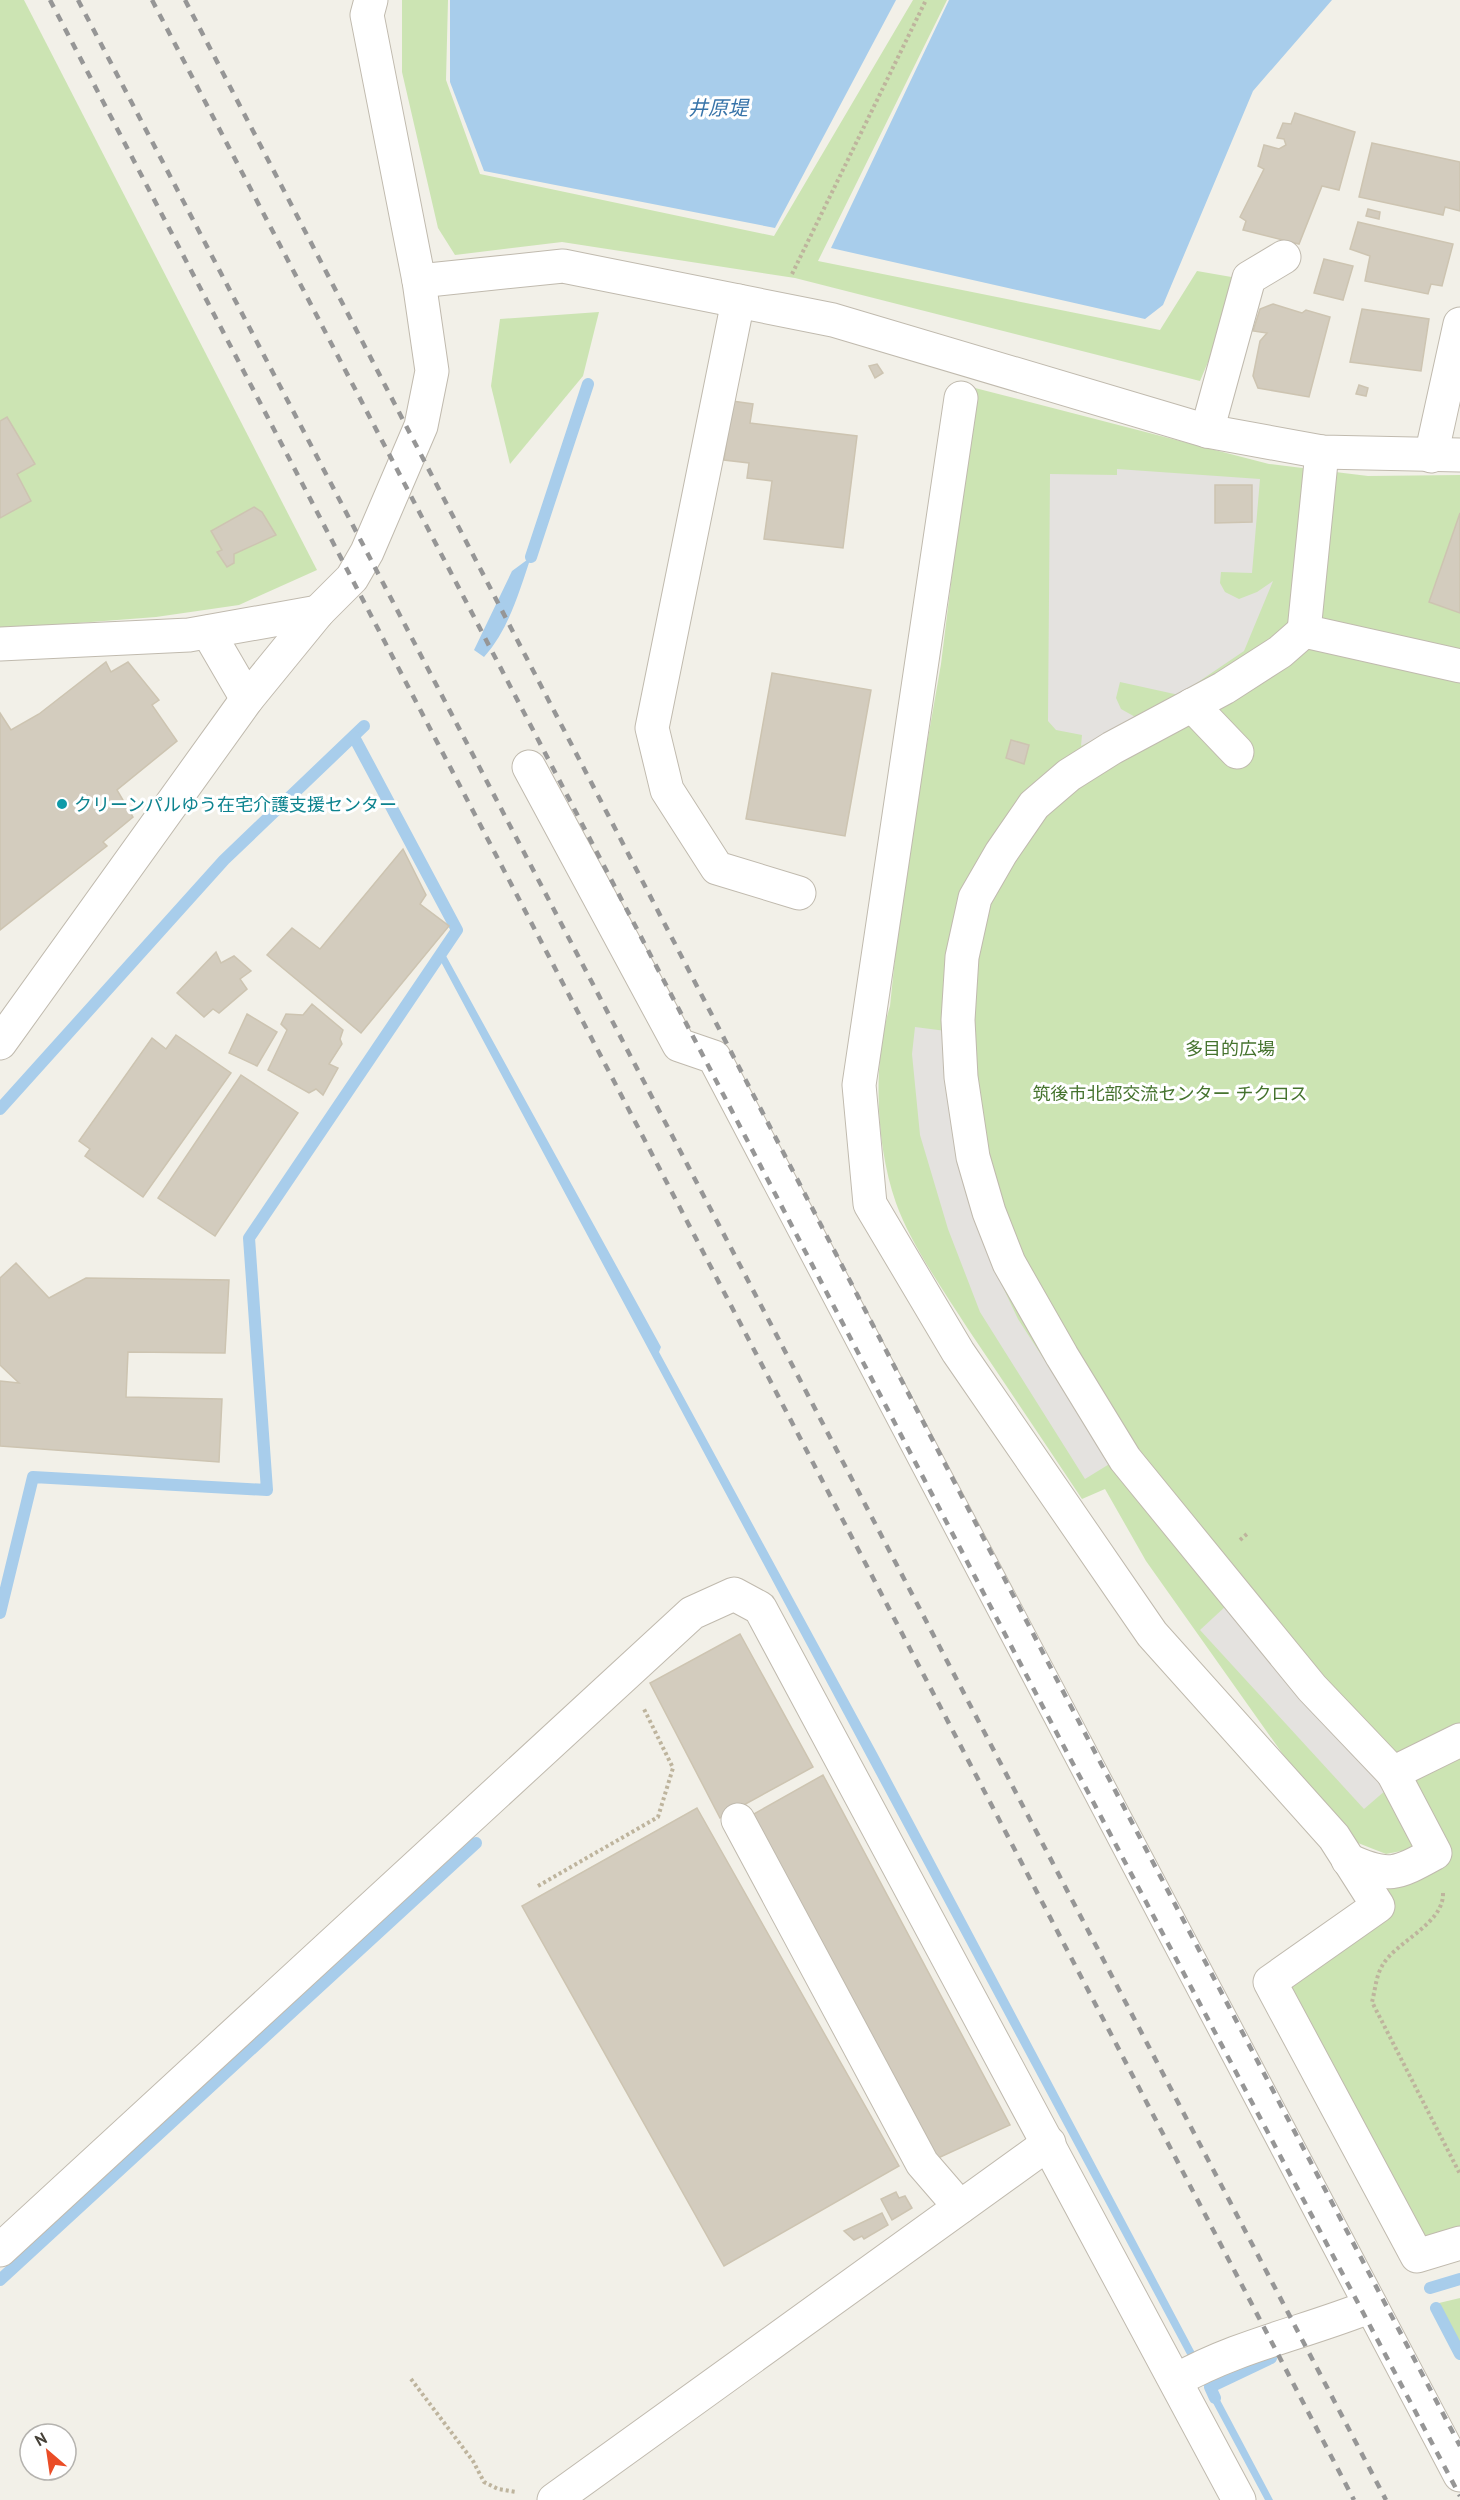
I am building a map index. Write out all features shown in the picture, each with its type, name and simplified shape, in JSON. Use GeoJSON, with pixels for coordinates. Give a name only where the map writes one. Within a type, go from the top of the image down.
{"type":"FeatureCollection","features":[{"type":"Feature","properties":{"kind":"street"},"geometry":{"type":"LineString","coordinates":[[0,1043],[247,699],[318,612],[352,578],[368,552],[421,426],[432,370],[418,281],[368,15],[370,0]]}},
{"type":"Feature","properties":{"kind":"street"},"geometry":{"type":"LineString","coordinates":[[1207,431],[1250,278],[1284,257]]}},
{"type":"Feature","properties":{"kind":"street"},"geometry":{"type":"LineString","coordinates":[[418,281],[563,266],[832,320],[1207,431],[1322,452],[1445,456],[1460,324]]}},
{"type":"Feature","properties":{"kind":"street"},"geometry":{"type":"LineString","coordinates":[[738,301],[652,728],[667,790],[717,868],[799,893]]}},
{"type":"Feature","properties":{"kind":"street"},"geometry":{"type":"LineString","coordinates":[[961,398],[859,1085],[870,1204],[958,1352],[1152,1634],[1334,1837],[1378,1906],[1270,1982],[1418,2256],[1460,2243]]}},
{"type":"Feature","properties":{"kind":"street"},"geometry":{"type":"LineString","coordinates":[[1322,452],[1304,631],[1280,652],[1069,775],[1035,805],[1001,853],[975,898],[962,957],[958,1020],[961,1077],[973,1157],[989,1212],[1009,1263],[1062,1356],[1125,1460],[1312,1688],[1393,1773],[1435,1852],[1405,1869],[1376,1873],[1348,1860]]}},
{"type":"Feature","properties":{"kind":"street"},"geometry":{"type":"LineString","coordinates":[[0,644],[207,632],[318,612]]}},
{"type":"Feature","properties":{"kind":"street"},"geometry":{"type":"LineString","coordinates":[[1304,631],[1460,666]]}},
{"type":"Feature","properties":{"kind":"street"},"geometry":{"type":"LineString","coordinates":[[207,632],[247,699]]}},
{"type":"Feature","properties":{"kind":"street"},"geometry":{"type":"LineString","coordinates":[[1192,705],[1237,752]]}},
{"type":"Feature","properties":{"kind":"street"},"geometry":{"type":"LineString","coordinates":[[529,767],[680,1045],[714,1057],[1460,2475]]}},
{"type":"Feature","properties":{"kind":"street"},"geometry":{"type":"LineString","coordinates":[[0,2250],[692,1614],[734,1594],[760,1608],[1177,2380],[1239,2500]]}},
{"type":"Feature","properties":{"kind":"street"},"geometry":{"type":"LineString","coordinates":[[1393,1773],[1460,1740]]}},
{"type":"Feature","properties":{"kind":"street"},"geometry":{"type":"LineString","coordinates":[[738,1820],[922,2163],[960,2207]]}},
{"type":"Feature","properties":{"kind":"street"},"geometry":{"type":"LineString","coordinates":[[539,2498],[1049,2143]]}},
{"type":"Feature","properties":{"kind":"street"},"geometry":{"type":"LineString","coordinates":[[1177,2380],[1208,2363],[1322,2326],[1371,2306]]}},
{"type":"Feature","properties":{"kind":"path"},"geometry":{"type":"LineString","coordinates":[[788,282],[926,0]]}},
{"type":"Feature","properties":{"kind":"path"},"geometry":{"type":"LineString","coordinates":[[538,1886],[658,1817],[673,1768],[627,1673]]}},
{"type":"Feature","properties":{"kind":"path"},"geometry":{"type":"LineString","coordinates":[[1435,1852],[1441,1863],[1443,1899],[1426,1927],[1399,1945],[1381,1967],[1371,2002],[1460,2174]]}},
{"type":"Feature","properties":{"kind":"path"},"geometry":{"type":"LineString","coordinates":[[411,2379],[473,2461],[484,2482],[539,2498]]}},
{"type":"Feature","properties":{"kind":"green space"},"geometry":{"type":"Polygon","coordinates":[[[0,0],[24,0],[317,570],[239,605],[156,617],[0,629],[0,0]]]}},
{"type":"Feature","properties":{"kind":"green space"},"geometry":{"type":"Polygon","coordinates":[[[402,0],[448,0],[446,80],[480,174],[774,236],[913,0],[947,0],[818,261],[1160,330],[1197,271],[1243,279],[1200,381],[795,278],[562,242],[455,255],[438,228],[402,72],[402,0]]]}},
{"type":"Feature","properties":{"kind":"green space"},"geometry":{"type":"Polygon","coordinates":[[[599,312],[583,376],[510,464],[491,386],[500,319],[599,312]]]}},
{"type":"Feature","properties":{"kind":"green space","name":"筑後市北部交流センター チクロス"},"geometry":{"type":"Polygon","coordinates":[[[975,388],[1269,464],[1368,476],[1460,475],[1460,2231],[1426,2242],[1289,1982],[1394,1910],[1385,1885],[1417,1848],[1386,1854],[1358,1843],[1294,1770],[1146,1561],[1105,1489],[1082,1499],[929,1268],[902,1219],[889,1181],[879,1105],[881,1053],[890,1006],[903,881],[941,664],[975,388]]]}},
{"type":"Feature","properties":{"kind":"green space"},"geometry":{"type":"Polygon","coordinates":[[[1460,2298],[1460,2343],[1439,2303],[1460,2298]]]}},
{"type":"Feature","properties":{"kind":"shaded area"},"geometry":{"type":"Polygon","coordinates":[[[1117,469],[1260,479],[1252,573],[1221,572],[1220,583],[1225,592],[1239,599],[1257,592],[1273,581],[1244,651],[1179,695],[1120,682],[1116,698],[1121,709],[1137,718],[1081,746],[1082,735],[1056,730],[1048,721],[1050,474],[1117,475],[1117,469]]]}},
{"type":"Feature","properties":{"kind":"shaded area"},"geometry":{"type":"Polygon","coordinates":[[[915,1027],[946,1031],[980,1227],[1000,1281],[1018,1319],[1111,1463],[1085,1479],[980,1312],[948,1229],[920,1135],[912,1054],[915,1027]]]}},
{"type":"Feature","properties":{"kind":"shaded area"},"geometry":{"type":"Polygon","coordinates":[[[1227,1605],[1386,1790],[1364,1809],[1200,1630],[1227,1605]]]}},
{"type":"Feature","properties":{"kind":"water","name":"井原堤"},"geometry":{"type":"Polygon","coordinates":[[[450,0],[896,0],[775,228],[484,171],[450,82],[450,0]]]}},
{"type":"Feature","properties":{"kind":"water"},"geometry":{"type":"Polygon","coordinates":[[[949,0],[1332,0],[1253,91],[1163,305],[1145,319],[831,248],[949,0]]]}},
{"type":"Feature","properties":{"kind":"water"},"geometry":{"type":"Polygon","coordinates":[[[531,557],[507,622],[484,657],[474,650],[512,571],[531,557]]]}},
{"type":"Feature","properties":{"kind":"water"},"geometry":{"type":"Polygon","coordinates":[[[445,954],[661,1347],[659,1352],[877,1753],[1273,2500],[1265,2500],[440,960],[445,954]]]}},
{"type":"Feature","properties":{"kind":"building"},"geometry":{"type":"Polygon","coordinates":[[[1295,113],[1355,132],[1339,190],[1322,186],[1299,244],[1243,230],[1246,221],[1240,217],[1264,169],[1258,166],[1264,145],[1279,149],[1286,145],[1284,139],[1277,138],[1283,123],[1291,124],[1295,113]]]}},
{"type":"Feature","properties":{"kind":"building"},"geometry":{"type":"Polygon","coordinates":[[[1372,143],[1460,162],[1460,211],[1445,207],[1443,215],[1359,197],[1372,143]]]}},
{"type":"Feature","properties":{"kind":"building"},"geometry":{"type":"Polygon","coordinates":[[[1368,209],[1380,212],[1379,219],[1366,216],[1368,209]]]}},
{"type":"Feature","properties":{"kind":"building"},"geometry":{"type":"Polygon","coordinates":[[[1358,222],[1453,244],[1442,286],[1431,284],[1428,294],[1365,281],[1370,256],[1350,249],[1358,222]]]}},
{"type":"Feature","properties":{"kind":"building"},"geometry":{"type":"Polygon","coordinates":[[[1324,259],[1353,266],[1343,300],[1314,293],[1324,259]]]}},
{"type":"Feature","properties":{"kind":"building"},"geometry":{"type":"Polygon","coordinates":[[[1273,304],[1302,313],[1306,310],[1330,317],[1309,397],[1258,388],[1253,376],[1260,341],[1267,333],[1253,331],[1260,309],[1273,304]]]}},
{"type":"Feature","properties":{"kind":"building"},"geometry":{"type":"Polygon","coordinates":[[[1362,309],[1429,319],[1421,371],[1350,362],[1362,309]]]}},
{"type":"Feature","properties":{"kind":"building"},"geometry":{"type":"Polygon","coordinates":[[[877,364],[883,373],[875,378],[869,366],[877,364]]]}},
{"type":"Feature","properties":{"kind":"building"},"geometry":{"type":"Polygon","coordinates":[[[1359,385],[1368,388],[1366,396],[1356,394],[1359,385]]]}},
{"type":"Feature","properties":{"kind":"building"},"geometry":{"type":"Polygon","coordinates":[[[732,401],[753,404],[750,423],[857,436],[843,548],[764,539],[772,481],[747,478],[749,463],[724,460],[732,401]]]}},
{"type":"Feature","properties":{"kind":"building"},"geometry":{"type":"Polygon","coordinates":[[[7,417],[35,464],[17,474],[31,501],[0,518],[0,421],[7,417]]]}},
{"type":"Feature","properties":{"kind":"building"},"geometry":{"type":"Polygon","coordinates":[[[1215,485],[1252,485],[1252,522],[1215,523],[1215,485]]]}},
{"type":"Feature","properties":{"kind":"building"},"geometry":{"type":"Polygon","coordinates":[[[254,507],[262,512],[276,535],[234,554],[234,563],[227,567],[217,552],[222,550],[211,531],[254,507]]]}},
{"type":"Feature","properties":{"kind":"building"},"geometry":{"type":"Polygon","coordinates":[[[1460,513],[1460,613],[1429,602],[1460,513]]]}},
{"type":"Feature","properties":{"kind":"building","name":"クリーンパルゆう在宅介護支援センター"},"geometry":{"type":"Polygon","coordinates":[[[106,662],[111,672],[128,662],[159,700],[152,705],[177,741],[117,790],[133,817],[103,842],[107,846],[0,930],[0,713],[11,730],[39,714],[106,662]]]}},
{"type":"Feature","properties":{"kind":"building"},"geometry":{"type":"Polygon","coordinates":[[[772,673],[871,690],[845,836],[746,819],[772,673]]]}},
{"type":"Feature","properties":{"kind":"building"},"geometry":{"type":"Polygon","coordinates":[[[1011,740],[1029,745],[1024,764],[1006,758],[1011,740]]]}},
{"type":"Feature","properties":{"kind":"building"},"geometry":{"type":"Polygon","coordinates":[[[403,849],[426,895],[420,904],[449,926],[361,1033],[267,955],[292,928],[320,949],[403,849]]]}},
{"type":"Feature","properties":{"kind":"building"},"geometry":{"type":"Polygon","coordinates":[[[216,952],[221,963],[234,956],[251,971],[240,979],[247,989],[219,1013],[213,1009],[204,1017],[177,993],[216,952]]]}},
{"type":"Feature","properties":{"kind":"building"},"geometry":{"type":"Polygon","coordinates":[[[312,1004],[343,1030],[340,1039],[342,1044],[329,1064],[338,1068],[323,1095],[316,1089],[309,1093],[268,1070],[287,1030],[281,1024],[286,1014],[303,1015],[312,1004]]]}},
{"type":"Feature","properties":{"kind":"building"},"geometry":{"type":"Polygon","coordinates":[[[247,1014],[277,1032],[257,1066],[229,1053],[247,1014]]]}},
{"type":"Feature","properties":{"kind":"building"},"geometry":{"type":"Polygon","coordinates":[[[176,1035],[231,1073],[143,1197],[85,1156],[90,1149],[79,1141],[152,1038],[166,1049],[176,1035]]]}},
{"type":"Feature","properties":{"kind":"building"},"geometry":{"type":"Polygon","coordinates":[[[241,1075],[298,1113],[215,1236],[158,1198],[241,1075]]]}},
{"type":"Feature","properties":{"kind":"building"},"geometry":{"type":"Polygon","coordinates":[[[16,1263],[49,1298],[86,1278],[229,1280],[225,1353],[128,1352],[126,1397],[222,1399],[219,1462],[0,1446],[0,1381],[19,1383],[0,1365],[0,1278],[16,1263]]]}},
{"type":"Feature","properties":{"kind":"building"},"geometry":{"type":"Polygon","coordinates":[[[740,1634],[813,1767],[720,1818],[650,1683],[740,1634]]]}},
{"type":"Feature","properties":{"kind":"building"},"geometry":{"type":"Polygon","coordinates":[[[823,1775],[1010,2125],[936,2159],[752,1815],[823,1775]]]}},
{"type":"Feature","properties":{"kind":"building"},"geometry":{"type":"Polygon","coordinates":[[[697,1808],[899,2166],[724,2266],[522,1906],[697,1808]]]}},
{"type":"Feature","properties":{"kind":"building"},"geometry":{"type":"Polygon","coordinates":[[[896,2192],[899,2198],[905,2196],[912,2208],[892,2220],[881,2199],[896,2192]]]}},
{"type":"Feature","properties":{"kind":"building"},"geometry":{"type":"Polygon","coordinates":[[[882,2213],[888,2225],[864,2239],[862,2236],[854,2240],[844,2231],[882,2213]]]}},
{"type":"Feature","properties":{"kind":"waterway"},"geometry":{"type":"LineString","coordinates":[[531,557],[588,384]]}},
{"type":"Feature","properties":{"kind":"waterway"},"geometry":{"type":"LineString","coordinates":[[0,1109],[224,860],[364,726]]}},
{"type":"Feature","properties":{"kind":"waterway"},"geometry":{"type":"LineString","coordinates":[[0,1613],[33,1477],[267,1490],[249,1238],[457,930],[354,737]]}},
{"type":"Feature","properties":{"kind":"waterway"},"geometry":{"type":"LineString","coordinates":[[0,2280],[476,1843]]}},
{"type":"Feature","properties":{"kind":"waterway"},"geometry":{"type":"LineString","coordinates":[[1430,2288],[1460,2279]]}},
{"type":"Feature","properties":{"kind":"waterway"},"geometry":{"type":"LineString","coordinates":[[1436,2308],[1460,2354]]}},
{"type":"Feature","properties":{"kind":"waterway"},"geometry":{"type":"LineString","coordinates":[[1215,2398],[1210,2387],[1271,2358]]}},
{"type":"Feature","properties":{"kind":"railway"},"geometry":{"type":"LineString","coordinates":[[50,0],[1354,2500]]}},
{"type":"Feature","properties":{"kind":"railway"},"geometry":{"type":"LineString","coordinates":[[78,0],[1386,2500]]}},
{"type":"Feature","properties":{"kind":"railway"},"geometry":{"type":"LineString","coordinates":[[152,0],[1043,1707],[1460,2496]]}},
{"type":"Feature","properties":{"kind":"railway"},"geometry":{"type":"LineString","coordinates":[[185,0],[1067,1699],[1460,2446]]}},
{"type":"Feature","properties":{"kind":"place","name":"クリーンパルゆう在宅介護支援センター"},"geometry":{"type":"Point","coordinates":[62,804]}},
{"type":"Feature","properties":{"kind":"park label","name":"多目的広場"},"geometry":{"type":"Point","coordinates":[1230,1048]}}]}
